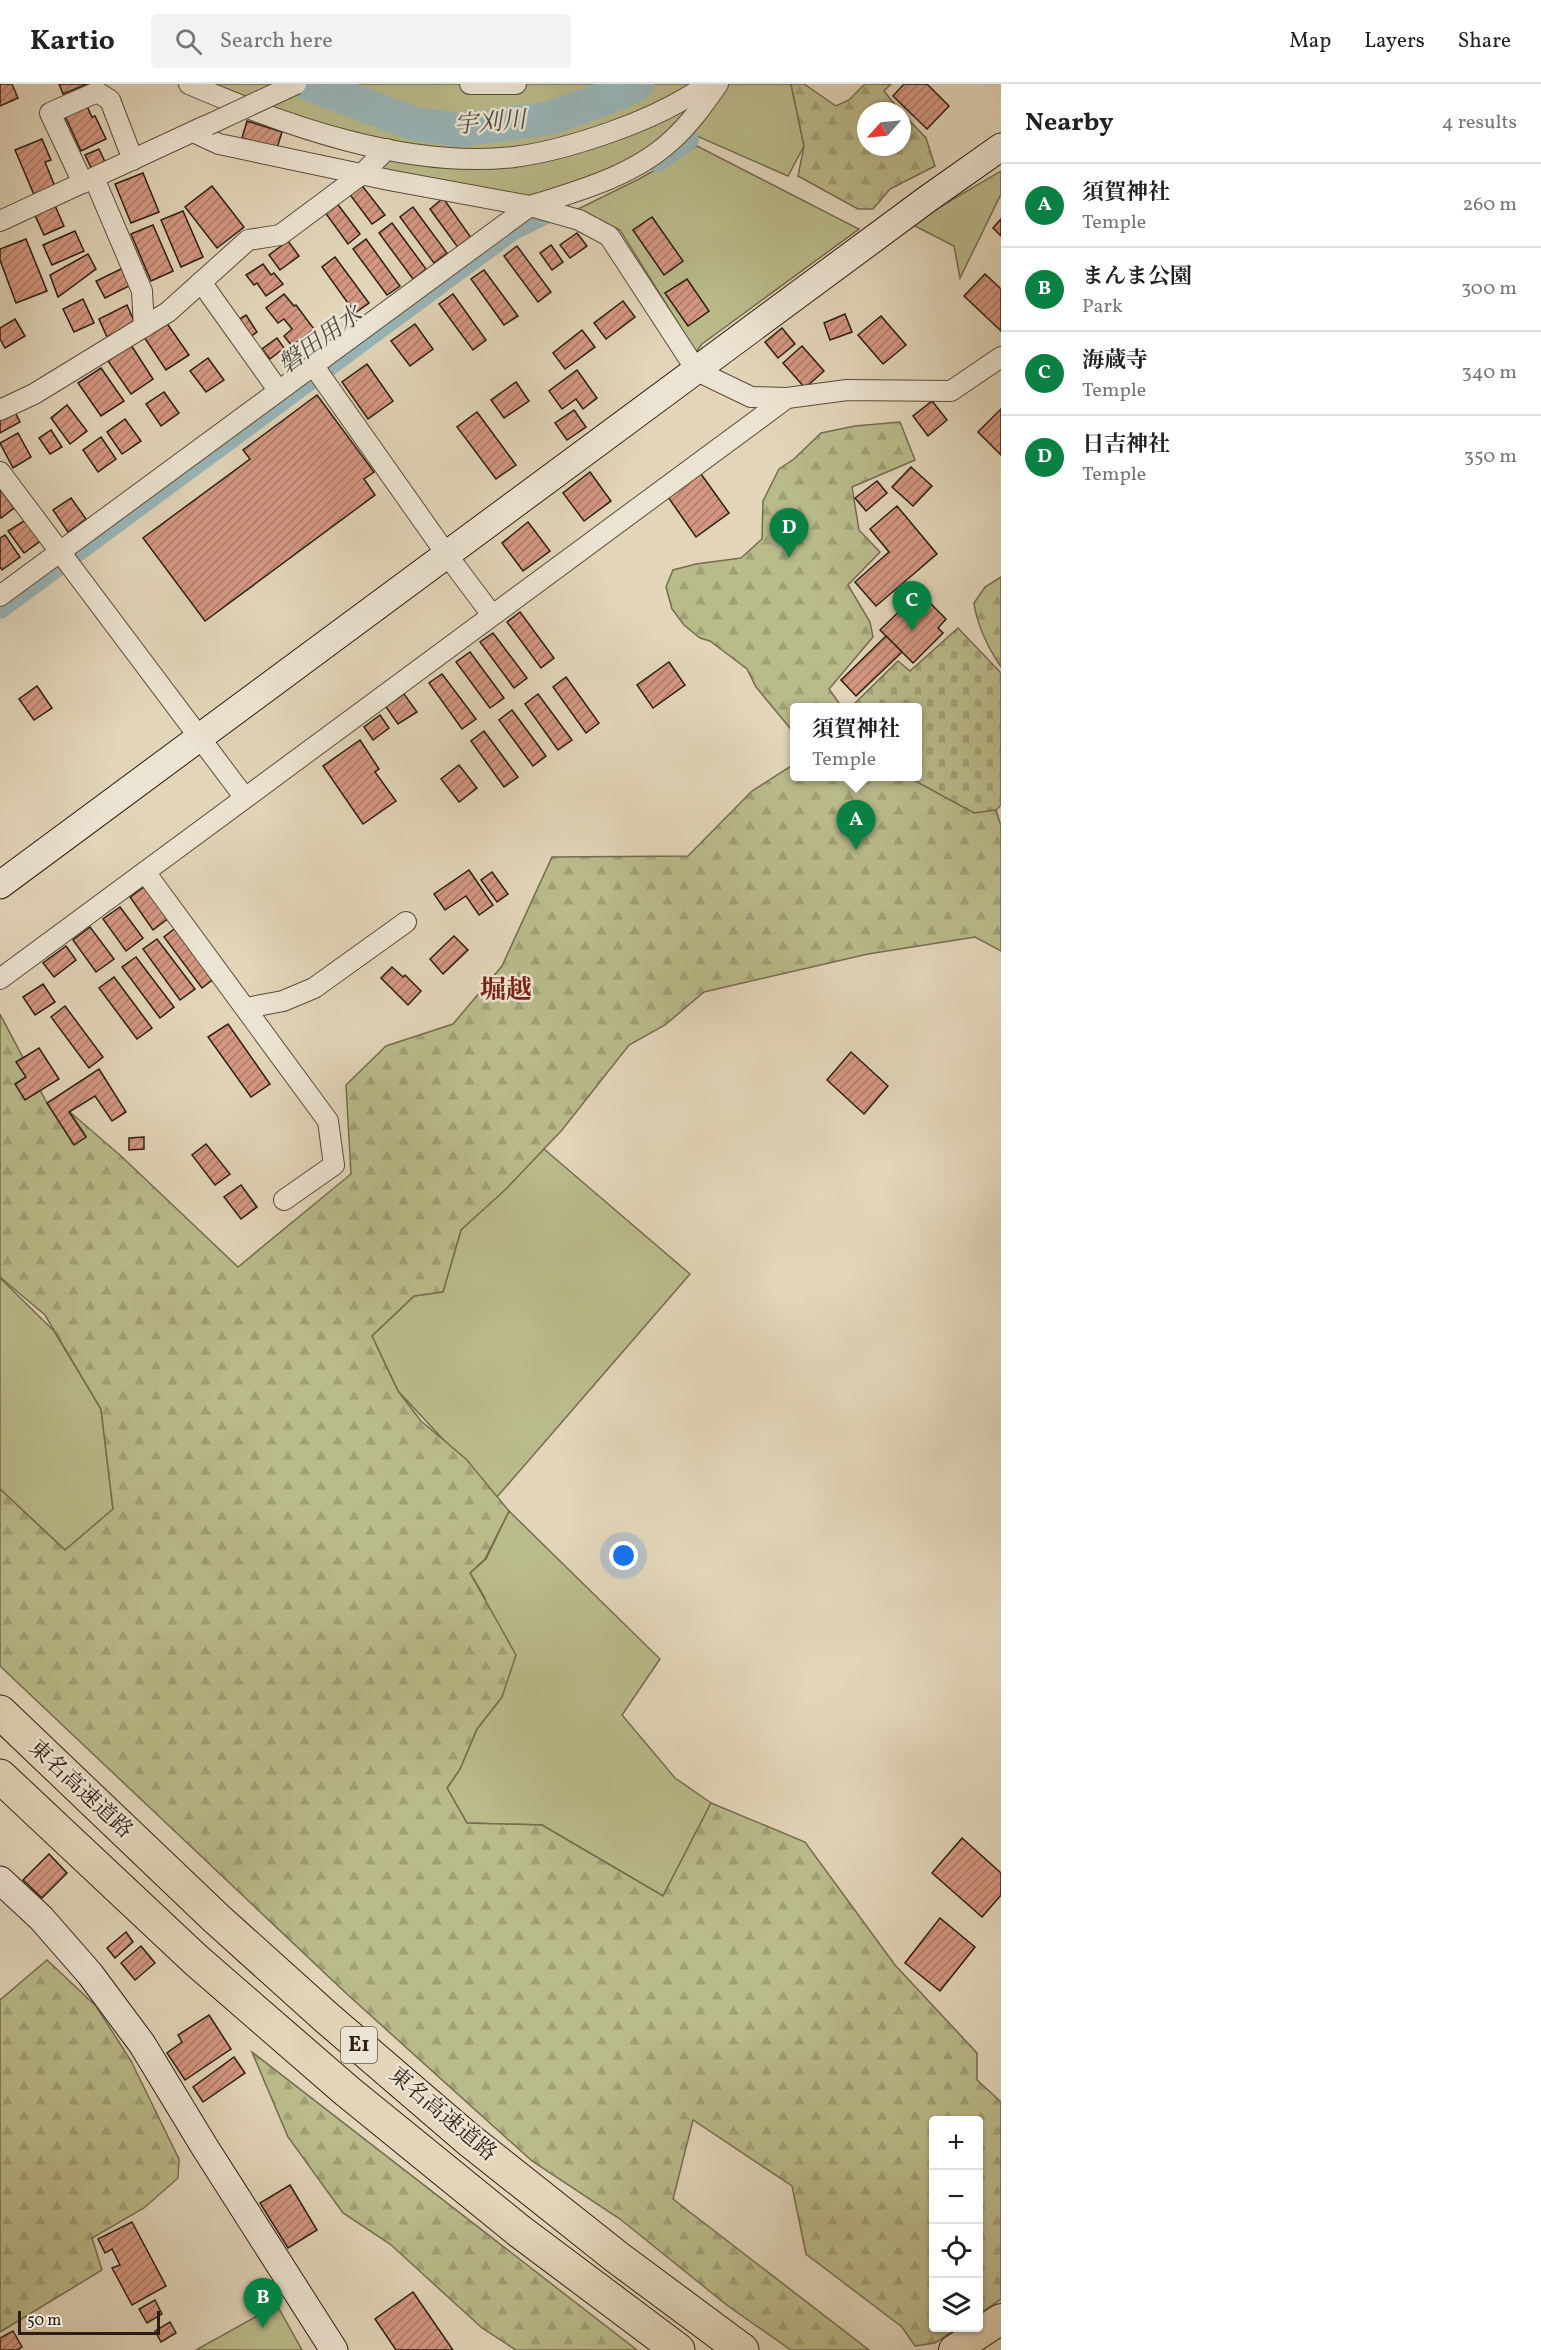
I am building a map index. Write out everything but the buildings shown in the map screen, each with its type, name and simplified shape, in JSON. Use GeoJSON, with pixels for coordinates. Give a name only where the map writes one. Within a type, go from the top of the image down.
{"type":"FeatureCollection","features":[{"type":"Feature","properties":{"kind":"highway","name":"東名高速道路"},"geometry":{"type":"LineString","coordinates":[[0,1712],[209,1911],[327,2018],[468,2139],[618,2258],[742,2350]]}},
{"type":"Feature","properties":{"kind":"highway","name":"東名高速道路"},"geometry":{"type":"LineString","coordinates":[[0,1776],[196,1960],[347,2091],[518,2230],[678,2350]]}},
{"type":"Feature","properties":{"kind":"main road"},"geometry":{"type":"LineString","coordinates":[[954,2350],[1001,2319]]}},
{"type":"Feature","properties":{"kind":"street"},"geometry":{"type":"LineString","coordinates":[[189,84],[238,105],[332,137],[414,155],[466,157],[513,157],[555,149],[643,121],[708,84]]}},
{"type":"Feature","properties":{"kind":"street"},"geometry":{"type":"LineString","coordinates":[[0,221],[296,84]]}},
{"type":"Feature","properties":{"kind":"street"},"geometry":{"type":"LineString","coordinates":[[470,84],[516,84]]}},
{"type":"Feature","properties":{"kind":"street"},"geometry":{"type":"LineString","coordinates":[[0,596],[530,206],[612,178],[670,142],[684,128],[718,84]]}},
{"type":"Feature","properties":{"kind":"street"},"geometry":{"type":"LineString","coordinates":[[132,160],[110,100],[97,92],[50,113],[89,180],[142,291],[144,327]]}},
{"type":"Feature","properties":{"kind":"street"},"geometry":{"type":"LineString","coordinates":[[201,129],[219,144],[530,206],[579,220],[609,236],[697,371],[751,397],[787,398],[847,390],[951,391],[1001,357]]}},
{"type":"Feature","properties":{"kind":"street"},"geometry":{"type":"LineString","coordinates":[[0,885],[926,200],[1001,147]]}},
{"type":"Feature","properties":{"kind":"street"},"geometry":{"type":"LineString","coordinates":[[0,410],[34,394],[168,312],[248,240],[280,235],[362,174],[387,149]]}},
{"type":"Feature","properties":{"kind":"street"},"geometry":{"type":"LineString","coordinates":[[201,282],[278,390]]}},
{"type":"Feature","properties":{"kind":"street"},"geometry":{"type":"LineString","coordinates":[[313,365],[492,615]]}},
{"type":"Feature","properties":{"kind":"street"},"geometry":{"type":"LineString","coordinates":[[0,979],[787,398]]}},
{"type":"Feature","properties":{"kind":"street"},"geometry":{"type":"LineString","coordinates":[[0,472],[245,798]]}},
{"type":"Feature","properties":{"kind":"street"},"geometry":{"type":"LineString","coordinates":[[145,872],[328,1121],[333,1165],[284,1200]]}},
{"type":"Feature","properties":{"kind":"street"},"geometry":{"type":"LineString","coordinates":[[246,1008],[283,1001],[314,988],[406,922]]}},
{"type":"Feature","properties":{"kind":"street"},"geometry":{"type":"LineString","coordinates":[[0,1880],[41,1918],[83,1966],[142,2044],[334,2350]]}},
{"type":"Feature","properties":{"kind":"green space"},"geometry":{"type":"Polygon","coordinates":[[[197,84],[707,84],[678,134],[606,180],[530,206],[369,167],[387,149],[414,153],[197,84]]]}},
{"type":"Feature","properties":{"kind":"green space"},"geometry":{"type":"Polygon","coordinates":[[[723,84],[791,84],[804,146],[788,176],[690,133],[723,84]]]}},
{"type":"Feature","properties":{"kind":"green space"},"geometry":{"type":"Polygon","coordinates":[[[791,84],[804,84],[836,106],[849,100],[865,84],[891,84],[884,91],[893,102],[857,102],[857,156],[911,156],[911,122],[926,138],[935,166],[890,189],[873,209],[858,209],[798,176],[804,146],[791,84]]]}},
{"type":"Feature","properties":{"kind":"green space"},"geometry":{"type":"Polygon","coordinates":[[[697,146],[859,229],[702,344],[696,352],[620,230],[576,210],[639,179],[697,146]]]}},
{"type":"Feature","properties":{"kind":"green space"},"geometry":{"type":"Polygon","coordinates":[[[1001,171],[1001,194],[960,278],[954,246],[911,224],[1001,171]]]}},
{"type":"Feature","properties":{"kind":"green space"},"geometry":{"type":"Polygon","coordinates":[[[900,422],[915,460],[852,487],[859,530],[880,552],[848,585],[870,622],[873,637],[829,689],[839,703],[790,703],[790,728],[756,687],[747,669],[684,625],[672,609],[666,587],[673,570],[696,564],[741,558],[762,539],[763,501],[779,469],[794,459],[821,433],[855,426],[900,422]]]}},
{"type":"Feature","properties":{"kind":"green space"},"geometry":{"type":"Polygon","coordinates":[[[1001,577],[1001,667],[984,636],[974,603],[985,587],[1001,577]]]}},
{"type":"Feature","properties":{"kind":"green space"},"geometry":{"type":"Polygon","coordinates":[[[958,628],[1001,673],[1001,805],[996,810],[974,813],[915,781],[922,781],[922,703],[855,703],[898,661],[910,671],[958,628]]]}},
{"type":"Feature","properties":{"kind":"green space"},"geometry":{"type":"Polygon","coordinates":[[[790,767],[790,781],[922,781],[996,810],[1001,826],[1001,951],[975,937],[868,954],[704,992],[665,1025],[629,1045],[562,1130],[506,1189],[461,1230],[443,1292],[414,1296],[372,1336],[398,1391],[421,1421],[466,1459],[509,1511],[485,1559],[470,1573],[516,1655],[502,1697],[477,1729],[460,1769],[447,1788],[467,1823],[542,1825],[663,1896],[711,1803],[805,1842],[895,1965],[977,2053],[977,2080],[1001,2102],[1001,2299],[983,2311],[983,2116],[929,2116],[929,2332],[952,2332],[935,2343],[915,2346],[902,2327],[806,2254],[792,2186],[693,2120],[673,2199],[869,2350],[791,2350],[728,2306],[620,2219],[532,2161],[348,1995],[0,1666],[0,1489],[65,1550],[113,1509],[101,1409],[45,1315],[0,1277],[0,1014],[47,1103],[74,1144],[86,1136],[70,1112],[121,1156],[238,1267],[351,1174],[346,1085],[386,1046],[453,1024],[502,966],[552,857],[688,856],[752,791],[790,767]]]}},
{"type":"Feature","properties":{"kind":"green space"},"geometry":{"type":"Polygon","coordinates":[[[544,1149],[690,1274],[497,1497],[398,1391],[372,1336],[414,1296],[443,1291],[461,1230],[544,1149]]]}},
{"type":"Feature","properties":{"kind":"green space"},"geometry":{"type":"Polygon","coordinates":[[[0,1278],[54,1331],[101,1409],[113,1510],[65,1550],[0,1489],[0,1278]]]}},
{"type":"Feature","properties":{"kind":"green space"},"geometry":{"type":"Polygon","coordinates":[[[509,1511],[660,1659],[622,1715],[675,1778],[711,1803],[663,1896],[542,1825],[467,1823],[447,1788],[460,1769],[477,1729],[502,1697],[485,1598],[470,1573],[486,1559],[509,1511]]]}},
{"type":"Feature","properties":{"kind":"green space"},"geometry":{"type":"Polygon","coordinates":[[[47,1960],[96,2006],[131,2061],[179,2159],[178,2178],[144,2208],[92,2238],[102,2270],[0,2332],[0,2000],[47,1960]]]}},
{"type":"Feature","properties":{"kind":"green space"},"geometry":{"type":"Polygon","coordinates":[[[252,2052],[637,2350],[516,2350],[482,2328],[390,2244],[343,2213],[288,2137],[252,2052]]]}},
{"type":"Feature","properties":{"kind":"green space"},"geometry":{"type":"Polygon","coordinates":[[[277,2305],[302,2350],[196,2350],[277,2305]]]}},
{"type":"Feature","properties":{"kind":"waterway","name":"宇刈川"},"geometry":{"type":"LineString","coordinates":[[309,84],[415,124],[459,130],[551,118],[637,84]]}},
{"type":"Feature","properties":{"kind":"waterway","name":"磐田用水"},"geometry":{"type":"LineString","coordinates":[[657,162],[689,140]]}},
{"type":"Feature","properties":{"kind":"waterway","name":"磐田用水"},"geometry":{"type":"LineString","coordinates":[[0,609],[512,231],[560,207]]}},
{"type":"Feature","properties":{"kind":"place","name":"日吉神社"},"geometry":{"type":"Point","coordinates":[789,558]}},
{"type":"Feature","properties":{"kind":"place","name":"海蔵寺"},"geometry":{"type":"Point","coordinates":[912,631]}},
{"type":"Feature","properties":{"kind":"place","name":"須賀神社"},"geometry":{"type":"Point","coordinates":[856,850]}},
{"type":"Feature","properties":{"kind":"place","name":"まんま公園"},"geometry":{"type":"Point","coordinates":[263,2328]}},
{"type":"Feature","properties":{"kind":"district","name":"堀越"},"geometry":{"type":"Point","coordinates":[506,991]}}]}
